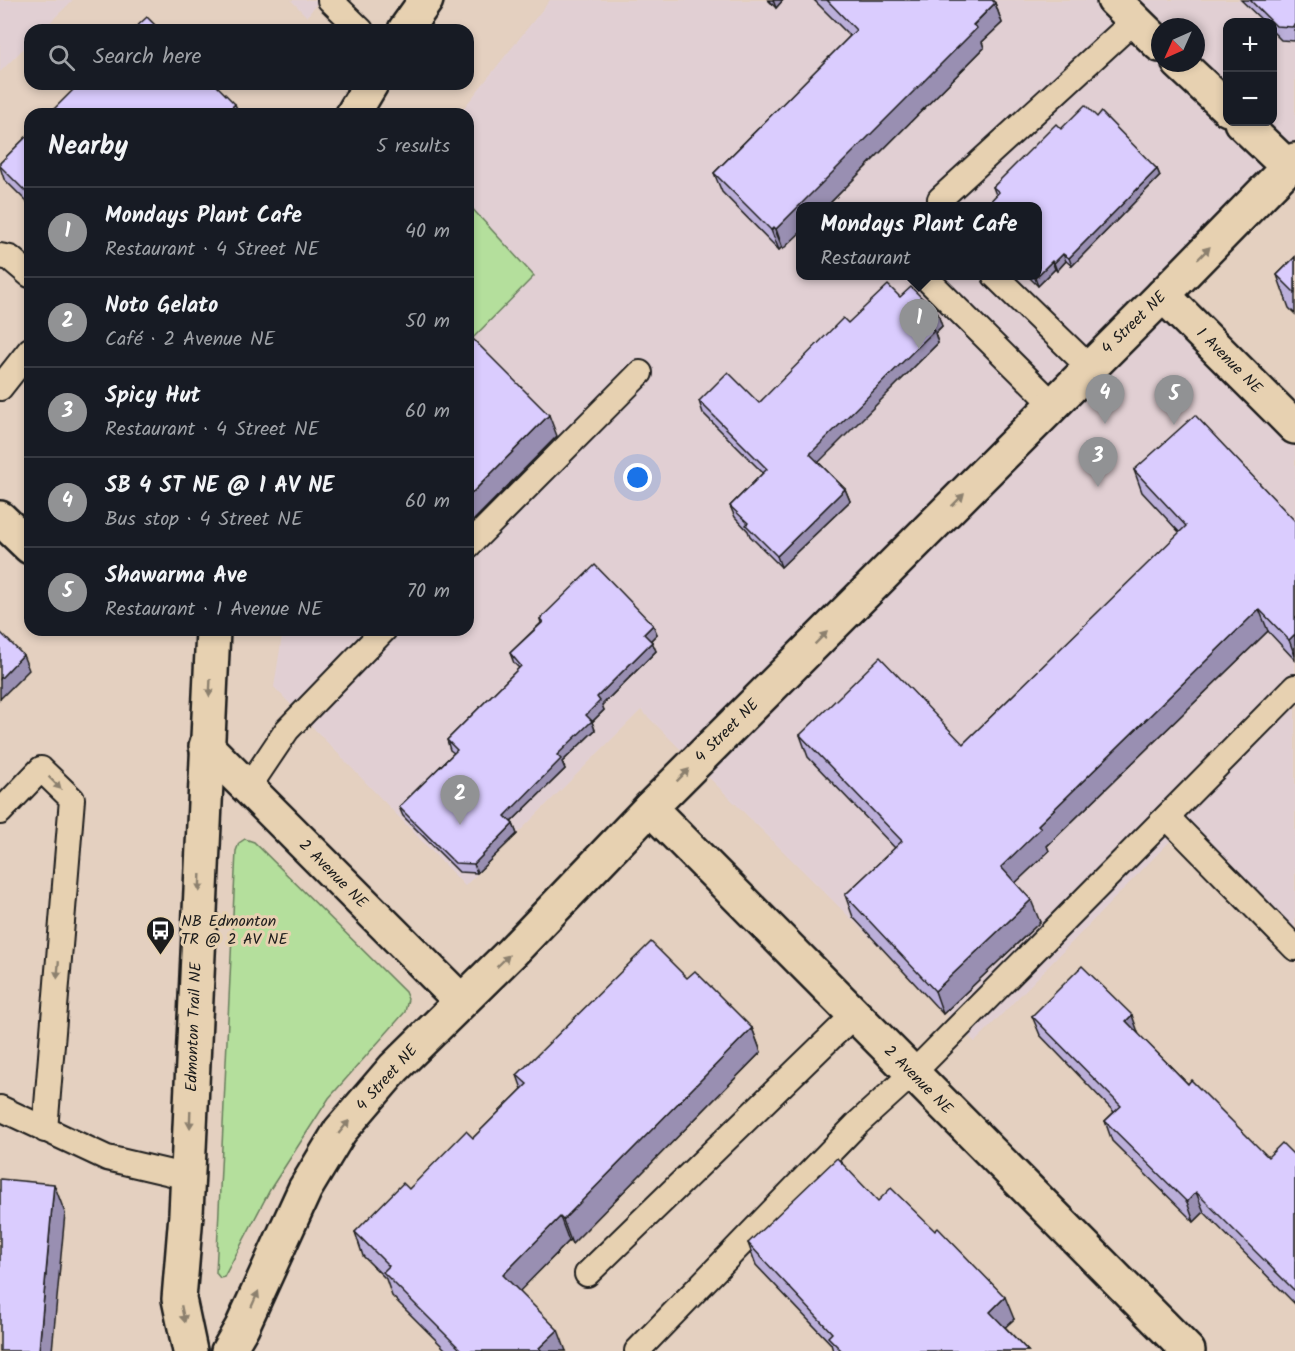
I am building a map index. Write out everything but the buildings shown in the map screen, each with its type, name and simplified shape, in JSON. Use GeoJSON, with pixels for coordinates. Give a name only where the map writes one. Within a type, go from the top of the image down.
{"type":"FeatureCollection","features":[{"type":"Feature","properties":{"kind":"main road"},"geometry":{"type":"LineString","coordinates":[[409,24],[426,0]]}},
{"type":"Feature","properties":{"kind":"main road"},"geometry":{"type":"LineString","coordinates":[[1125,10],[1151,36]]}},
{"type":"Feature","properties":{"kind":"main road"},"geometry":{"type":"LineString","coordinates":[[1188,72],[1223,105]]}},
{"type":"Feature","properties":{"kind":"main road"},"geometry":{"type":"LineString","coordinates":[[357,108],[367,90]]}},
{"type":"Feature","properties":{"kind":"main road"},"geometry":{"type":"LineString","coordinates":[[1245,126],[1291,164]]}},
{"type":"Feature","properties":{"kind":"main road","name":"4 Street NE"},"geometry":{"type":"LineString","coordinates":[[228,1351],[242,1327],[305,1189],[340,1131],[394,1068],[520,944],[650,808],[1291,164]]}},
{"type":"Feature","properties":{"kind":"main road","name":"1 Avenue NE"},"geometry":{"type":"LineString","coordinates":[[1163,295],[1295,427]]}},
{"type":"Feature","properties":{"kind":"main road"},"geometry":{"type":"LineString","coordinates":[[0,518],[24,541]]}},
{"type":"Feature","properties":{"kind":"main road","name":"Edmonton Trail NE"},"geometry":{"type":"LineString","coordinates":[[190,1351],[179,1299],[188,1177],[213,636]]}},
{"type":"Feature","properties":{"kind":"main road","name":"2 Avenue NE"},"geometry":{"type":"LineString","coordinates":[[206,746],[461,1001]]}},
{"type":"Feature","properties":{"kind":"main road","name":"2 Avenue NE"},"geometry":{"type":"LineString","coordinates":[[650,808],[1188,1351]]}},
{"type":"Feature","properties":{"kind":"lane"},"geometry":{"type":"LineString","coordinates":[[330,0],[355,24]]}},
{"type":"Feature","properties":{"kind":"lane"},"geometry":{"type":"LineString","coordinates":[[941,202],[940,199],[1125,10]]}},
{"type":"Feature","properties":{"kind":"lane"},"geometry":{"type":"LineString","coordinates":[[0,256],[10,258],[24,270]]}},
{"type":"Feature","properties":{"kind":"lane"},"geometry":{"type":"LineString","coordinates":[[928,280],[1053,405]]}},
{"type":"Feature","properties":{"kind":"lane"},"geometry":{"type":"LineString","coordinates":[[999,280],[1089,367]]}},
{"type":"Feature","properties":{"kind":"lane"},"geometry":{"type":"LineString","coordinates":[[0,388],[24,358]]}},
{"type":"Feature","properties":{"kind":"lane"},"geometry":{"type":"LineString","coordinates":[[474,540],[640,373]]}},
{"type":"Feature","properties":{"kind":"lane"},"geometry":{"type":"LineString","coordinates":[[248,788],[287,730],[378,636]]}},
{"type":"Feature","properties":{"kind":"lane"},"geometry":{"type":"LineString","coordinates":[[649,1347],[858,1123],[912,1074],[1295,687]]}},
{"type":"Feature","properties":{"kind":"lane"},"geometry":{"type":"LineString","coordinates":[[0,812],[41,769],[72,799],[45,1130]]}},
{"type":"Feature","properties":{"kind":"lane"},"geometry":{"type":"LineString","coordinates":[[1167,817],[1295,948]]}},
{"type":"Feature","properties":{"kind":"lane"},"geometry":{"type":"LineString","coordinates":[[587,1274],[854,1015]]}},
{"type":"Feature","properties":{"kind":"lane"},"geometry":{"type":"LineString","coordinates":[[0,1108],[107,1158],[188,1177]]}},
{"type":"Feature","properties":{"kind":"shaded area"},"geometry":{"type":"Polygon","coordinates":[[[0,0],[73,0],[48,24],[24,24],[24,48],[0,72],[0,0]]]}},
{"type":"Feature","properties":{"kind":"shaded area"},"geometry":{"type":"Polygon","coordinates":[[[291,0],[319,0],[307,17],[291,0]]]}},
{"type":"Feature","properties":{"kind":"shaded area"},"geometry":{"type":"Polygon","coordinates":[[[550,0],[1295,0],[1295,174],[1176,292],[1295,411],[1295,956],[1176,835],[975,1042],[641,710],[465,886],[274,687],[282,636],[474,636],[474,337],[533,276],[474,211],[474,108],[464,108],[550,0]]]}},
{"type":"Feature","properties":{"kind":"green space"},"geometry":{"type":"Polygon","coordinates":[[[474,211],[534,276],[474,337],[474,211]]]}},
{"type":"Feature","properties":{"kind":"green space"},"geometry":{"type":"Polygon","coordinates":[[[245,839],[254,842],[405,992],[408,999],[405,1012],[329,1098],[271,1188],[224,1277],[220,1278],[216,1273],[236,851],[239,843],[245,839]]]}},
{"type":"Feature","properties":{"kind":"place","name":"Mondays Plant Cafe"},"geometry":{"type":"Point","coordinates":[919,349]}},
{"type":"Feature","properties":{"kind":"place","name":"SB 4 ST NE @ 1 AV NE"},"geometry":{"type":"Point","coordinates":[1105,424]}},
{"type":"Feature","properties":{"kind":"place","name":"Shawarma Ave"},"geometry":{"type":"Point","coordinates":[1174,425]}},
{"type":"Feature","properties":{"kind":"place","name":"Spicy Hut"},"geometry":{"type":"Point","coordinates":[1098,487]}},
{"type":"Feature","properties":{"kind":"place","name":"Noto Gelato"},"geometry":{"type":"Point","coordinates":[460,825]}},
{"type":"Feature","properties":{"kind":"place","name":"NB Edmonton TR @ 2 AV NE"},"geometry":{"type":"Point","coordinates":[160,956]}}]}
